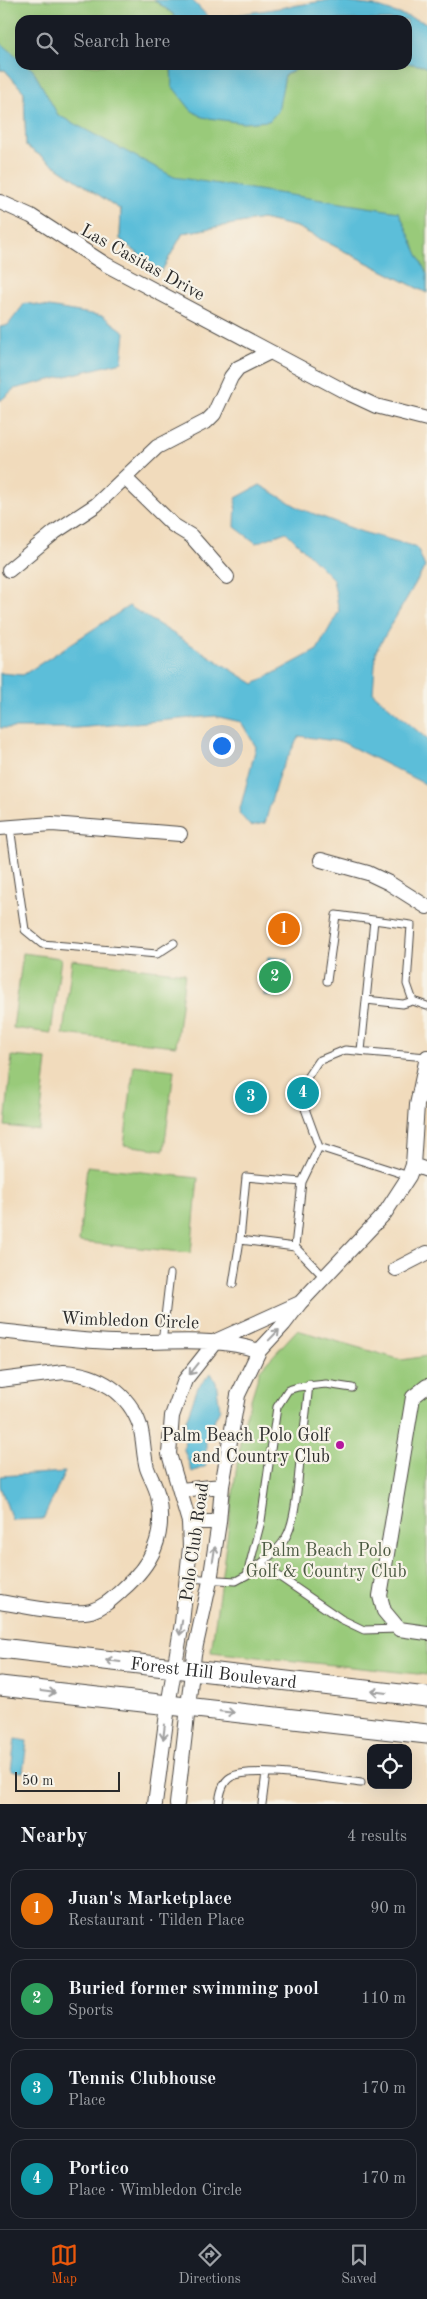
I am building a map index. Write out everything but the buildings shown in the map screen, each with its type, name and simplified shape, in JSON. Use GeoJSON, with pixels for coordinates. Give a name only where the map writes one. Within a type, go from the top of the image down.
{"type":"FeatureCollection","features":[{"type":"Feature","properties":{"kind":"main road","name":"Forest Hill Boulevard"},"geometry":{"type":"LineString","coordinates":[[0,1648],[182,1677],[427,1697]]}},
{"type":"Feature","properties":{"kind":"main road"},"geometry":{"type":"LineString","coordinates":[[0,1686],[427,1734]]}},
{"type":"Feature","properties":{"kind":"street","name":"Las Casitas Drive"},"geometry":{"type":"LineString","coordinates":[[0,202],[31,216],[104,264],[270,352],[376,406],[427,420]]}},
{"type":"Feature","properties":{"kind":"street"},"geometry":{"type":"LineString","coordinates":[[9,570],[55,532],[96,505],[157,447],[207,422],[214,414],[231,377],[238,368],[270,352]]}},
{"type":"Feature","properties":{"kind":"street"},"geometry":{"type":"LineString","coordinates":[[125,478],[165,518],[191,536],[227,577]]}},
{"type":"Feature","properties":{"kind":"street"},"geometry":{"type":"LineString","coordinates":[[5,828],[52,824],[180,834]]}},
{"type":"Feature","properties":{"kind":"street"},"geometry":{"type":"LineString","coordinates":[[321,860],[368,874],[389,883],[427,907]]}},
{"type":"Feature","properties":{"kind":"street"},"geometry":{"type":"LineString","coordinates":[[427,1057],[417,1105],[411,1170],[427,1170]]}},
{"type":"Feature","properties":{"kind":"street","name":"Polo Club Road"},"geometry":{"type":"LineString","coordinates":[[182,1677],[210,1581],[219,1522],[222,1486],[238,1395],[259,1350],[284,1324],[300,1303],[385,1213],[411,1170]]}},
{"type":"Feature","properties":{"kind":"street"},"geometry":{"type":"LineString","coordinates":[[396,1269],[427,1253]]}},
{"type":"Feature","properties":{"kind":"street","name":"Polo Club Road"},"geometry":{"type":"LineString","coordinates":[[182,1677],[186,1578],[190,1547],[189,1522],[169,1454],[172,1416],[185,1380],[216,1341],[300,1303]]}},
{"type":"Feature","properties":{"kind":"street","name":"Wimbledon Circle"},"geometry":{"type":"LineString","coordinates":[[0,1331],[92,1342],[162,1343],[216,1341],[241,1344],[259,1350]]}},
{"type":"Feature","properties":{"kind":"street"},"geometry":{"type":"LineString","coordinates":[[0,1380],[64,1372],[74,1373],[94,1378],[119,1394],[131,1407],[140,1425],[146,1466],[158,1496],[160,1517],[155,1548],[145,1567],[131,1583],[107,1604],[98,1609],[78,1613],[0,1602]]}},
{"type":"Feature","properties":{"kind":"street"},"geometry":{"type":"LineString","coordinates":[[427,1386],[413,1397],[380,1596],[384,1611],[399,1629],[427,1633]]}},
{"type":"Feature","properties":{"kind":"street"},"geometry":{"type":"LineString","coordinates":[[180,1490],[222,1486]]}},
{"type":"Feature","properties":{"kind":"street"},"geometry":{"type":"LineString","coordinates":[[189,1522],[219,1522]]}},
{"type":"Feature","properties":{"kind":"street"},"geometry":{"type":"LineString","coordinates":[[155,1804],[168,1706],[182,1677]]}},
{"type":"Feature","properties":{"kind":"street"},"geometry":{"type":"LineString","coordinates":[[177,1804],[189,1708],[182,1677]]}},
{"type":"Feature","properties":{"kind":"lane"},"geometry":{"type":"LineString","coordinates":[[5,828],[25,930],[42,944],[157,954],[174,943]]}},
{"type":"Feature","properties":{"kind":"lane"},"geometry":{"type":"LineString","coordinates":[[327,981],[336,915],[411,925],[407,984],[413,1001]]}},
{"type":"Feature","properties":{"kind":"lane"},"geometry":{"type":"LineString","coordinates":[[360,1051],[374,920]]}},
{"type":"Feature","properties":{"kind":"lane"},"geometry":{"type":"LineString","coordinates":[[366,1000],[403,1004],[413,1001],[427,1006]]}},
{"type":"Feature","properties":{"kind":"lane"},"geometry":{"type":"LineString","coordinates":[[306,1079],[318,1061],[345,1050],[427,1057]]}},
{"type":"Feature","properties":{"kind":"lane"},"geometry":{"type":"LineString","coordinates":[[295,1247],[302,1182],[319,1147],[304,1106]]}},
{"type":"Feature","properties":{"kind":"lane"},"geometry":{"type":"LineString","coordinates":[[319,1147],[411,1170]]}},
{"type":"Feature","properties":{"kind":"lane"},"geometry":{"type":"LineString","coordinates":[[233,1284],[240,1240],[246,1177],[302,1182]]}},
{"type":"Feature","properties":{"kind":"lane"},"geometry":{"type":"LineString","coordinates":[[240,1240],[295,1247],[325,1278]]}},
{"type":"Feature","properties":{"kind":"lane"},"geometry":{"type":"LineString","coordinates":[[162,1343],[170,1274]]}},
{"type":"Feature","properties":{"kind":"lane"},"geometry":{"type":"LineString","coordinates":[[304,1431],[310,1384]]}},
{"type":"Feature","properties":{"kind":"lane"},"geometry":{"type":"LineString","coordinates":[[247,1575],[261,1521],[277,1407],[288,1390],[310,1384],[326,1384],[352,1388]]}},
{"type":"Feature","properties":{"kind":"lane"},"geometry":{"type":"LineString","coordinates":[[186,1578],[210,1581],[236,1581],[261,1564],[278,1548],[288,1535],[294,1508],[300,1452]]}},
{"type":"Feature","properties":{"kind":"lane"},"geometry":{"type":"LineString","coordinates":[[261,1564],[364,1630],[399,1629]]}},
{"type":"Feature","properties":{"kind":"lane"},"geometry":{"type":"LineString","coordinates":[[219,1804],[220,1793],[230,1777],[242,1773],[266,1773],[361,1783]]}},
{"type":"Feature","properties":{"kind":"lane"},"geometry":{"type":"LineString","coordinates":[[262,1804],[266,1773]]}},
{"type":"Feature","properties":{"kind":"green space"},"geometry":{"type":"Polygon","coordinates":[[[0,0],[154,0],[173,15],[15,15],[15,70],[171,70],[172,86],[281,92],[285,75],[295,70],[412,70],[412,64],[425,66],[427,69],[427,293],[297,227],[262,219],[183,233],[161,272],[120,239],[121,210],[26,146],[24,92],[5,70],[0,70],[0,0]]]}},
{"type":"Feature","properties":{"kind":"green space"},"geometry":{"type":"Polygon","coordinates":[[[23,953],[61,958],[51,1033],[13,1028],[23,953]]]}},
{"type":"Feature","properties":{"kind":"green space"},"geometry":{"type":"Polygon","coordinates":[[[72,960],[185,973],[176,1046],[63,1034],[72,960]]]}},
{"type":"Feature","properties":{"kind":"green space"},"geometry":{"type":"Polygon","coordinates":[[[12,1056],[47,1059],[39,1130],[5,1126],[12,1056]]]}},
{"type":"Feature","properties":{"kind":"green space"},"geometry":{"type":"Polygon","coordinates":[[[134,1065],[174,1070],[164,1150],[124,1145],[134,1065]]]}},
{"type":"Feature","properties":{"kind":"green space"},"geometry":{"type":"Polygon","coordinates":[[[87,1166],[198,1178],[191,1253],[79,1242],[87,1166]]]}},
{"type":"Feature","properties":{"kind":"green space","name":"Palm Beach Polo Golf & Country Club"},"geometry":{"type":"Polygon","coordinates":[[[297,1330],[402,1360],[427,1356],[427,1675],[211,1652],[242,1429],[260,1370],[297,1330]]]}},
{"type":"Feature","properties":{"kind":"water"},"geometry":{"type":"Polygon","coordinates":[[[154,0],[192,0],[206,15],[173,15],[154,0]]]}},
{"type":"Feature","properties":{"kind":"water"},"geometry":{"type":"Polygon","coordinates":[[[330,0],[375,6],[403,15],[235,15],[330,0]]]}},
{"type":"Feature","properties":{"kind":"water"},"geometry":{"type":"Polygon","coordinates":[[[412,18],[427,23],[427,69],[424,66],[412,64],[412,18]]]}},
{"type":"Feature","properties":{"kind":"water"},"geometry":{"type":"Polygon","coordinates":[[[0,42],[15,55],[15,70],[33,70],[58,115],[174,177],[399,212],[427,275],[427,293],[297,227],[262,219],[183,233],[161,272],[120,239],[121,210],[26,146],[24,92],[5,70],[0,70],[0,42]]]}},
{"type":"Feature","properties":{"kind":"water"},"geometry":{"type":"Polygon","coordinates":[[[171,70],[295,70],[285,75],[278,111],[269,121],[243,123],[202,117],[191,110],[172,86],[171,70]]]}},
{"type":"Feature","properties":{"kind":"water"},"geometry":{"type":"Polygon","coordinates":[[[25,303],[103,316],[125,332],[122,362],[14,389],[0,401],[0,327],[8,325],[25,303]]]}},
{"type":"Feature","properties":{"kind":"water"},"geometry":{"type":"Polygon","coordinates":[[[260,485],[301,509],[362,532],[417,547],[425,567],[376,651],[373,693],[427,739],[427,785],[342,742],[299,736],[279,774],[265,823],[250,826],[239,813],[256,747],[241,722],[215,716],[77,728],[0,728],[0,673],[23,675],[129,606],[254,684],[317,650],[339,611],[333,579],[286,532],[256,543],[235,527],[236,498],[260,485]]]}},
{"type":"Feature","properties":{"kind":"water"},"geometry":{"type":"Polygon","coordinates":[[[268,957],[287,959],[283,997],[264,996],[268,957]]]}},
{"type":"Feature","properties":{"kind":"water"},"geometry":{"type":"Polygon","coordinates":[[[211,1373],[216,1382],[220,1409],[206,1436],[206,1466],[192,1472],[184,1450],[186,1420],[198,1387],[211,1373]]]}},
{"type":"Feature","properties":{"kind":"water"},"geometry":{"type":"Polygon","coordinates":[[[65,1472],[43,1519],[12,1520],[0,1486],[0,1476],[65,1472]]]}},
{"type":"Feature","properties":{"kind":"water"},"geometry":{"type":"Polygon","coordinates":[[[15,1739],[27,1741],[23,1772],[11,1771],[15,1739]]]}},
{"type":"Feature","properties":{"kind":"place","name":"Juan's Marketplace"},"geometry":{"type":"Point","coordinates":[284,929]}},
{"type":"Feature","properties":{"kind":"place","name":"Buried former swimming pool"},"geometry":{"type":"Point","coordinates":[275,977]}},
{"type":"Feature","properties":{"kind":"place","name":"Portico"},"geometry":{"type":"Point","coordinates":[303,1093]}},
{"type":"Feature","properties":{"kind":"place","name":"Tennis Clubhouse"},"geometry":{"type":"Point","coordinates":[251,1097]}},
{"type":"Feature","properties":{"kind":"place","name":"Palm Beach Polo Golf and Country Club"},"geometry":{"type":"Point","coordinates":[340,1445]}}]}
